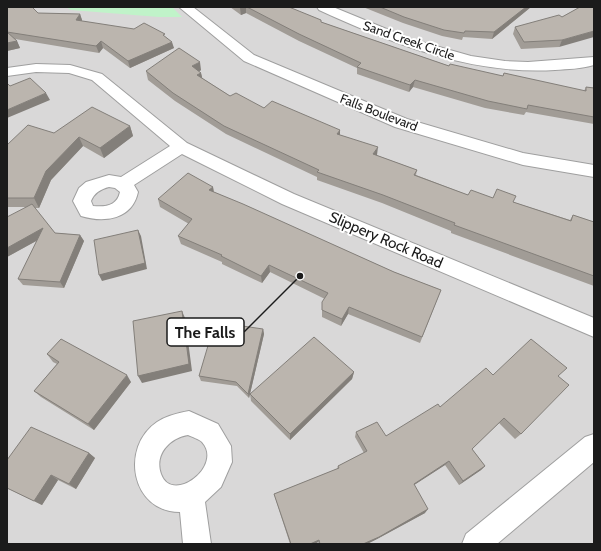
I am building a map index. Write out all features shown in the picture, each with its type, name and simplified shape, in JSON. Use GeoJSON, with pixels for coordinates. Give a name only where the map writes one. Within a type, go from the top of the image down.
{"type":"FeatureCollection","features":[{"type":"Feature","properties":{"kind":"street","name":"Falls Boulevard"},"geometry":{"type":"LineString","coordinates":[[185,7],[249,58],[401,122],[523,159],[594,171]]}},
{"type":"Feature","properties":{"kind":"street","name":"Sand Creek Circle"},"geometry":{"type":"LineString","coordinates":[[323,7],[378,32],[442,54],[494,65],[542,67],[592,64]]}},
{"type":"Feature","properties":{"kind":"street","name":"Slippery Rock Road"},"geometry":{"type":"LineString","coordinates":[[7,72],[36,68],[70,69],[97,77],[181,147],[288,198],[594,328]]}},
{"type":"Feature","properties":{"kind":"street"},"geometry":{"type":"LineString","coordinates":[[123,184],[181,147]]}},
{"type":"Feature","properties":{"kind":"street"},"geometry":{"type":"LineString","coordinates":[[476,544],[594,446]]}},
{"type":"Feature","properties":{"kind":"street"},"geometry":{"type":"LineString","coordinates":[[191,496],[197,544]]}},
{"type":"Feature","properties":{"kind":"shaded area"},"geometry":{"type":"Polygon","coordinates":[[[7,7],[594,7],[594,544],[7,544],[7,7]]]}},
{"type":"Feature","properties":{"kind":"green space"},"geometry":{"type":"Polygon","coordinates":[[[66,7],[172,7],[182,17],[159,17],[71,10],[66,7]]]}},
{"type":"Feature","properties":{"kind":"building"},"geometry":{"type":"Polygon","coordinates":[[[7,7],[32,7],[38,13],[80,14],[76,20],[134,29],[144,23],[165,34],[163,35],[172,42],[128,61],[101,41],[96,46],[7,32],[7,7]]]}},
{"type":"Feature","properties":{"kind":"building"},"geometry":{"type":"Polygon","coordinates":[[[247,7],[289,7],[321,20],[321,22],[449,66],[450,64],[503,76],[504,73],[586,91],[586,87],[594,88],[594,117],[528,105],[527,109],[488,101],[415,80],[410,85],[357,67],[361,63],[299,34],[247,7]]]}},
{"type":"Feature","properties":{"kind":"building"},"geometry":{"type":"Polygon","coordinates":[[[380,7],[526,7],[494,32],[465,31],[464,33],[444,30],[404,17],[380,7]]]}},
{"type":"Feature","properties":{"kind":"building"},"geometry":{"type":"Polygon","coordinates":[[[580,7],[594,7],[594,31],[562,40],[524,42],[515,27],[559,15],[562,17],[580,7]]]}},
{"type":"Feature","properties":{"kind":"building"},"geometry":{"type":"Polygon","coordinates":[[[7,32],[17,41],[7,43],[7,32]]]}},
{"type":"Feature","properties":{"kind":"building"},"geometry":{"type":"Polygon","coordinates":[[[179,48],[200,62],[192,66],[201,73],[197,75],[230,96],[236,93],[264,108],[272,101],[340,130],[337,134],[378,147],[373,154],[417,170],[414,175],[468,195],[471,190],[493,198],[497,189],[516,196],[513,202],[571,221],[573,215],[594,222],[594,276],[454,225],[455,223],[383,195],[317,172],[319,170],[224,126],[173,93],[146,71],[179,48]]]}},
{"type":"Feature","properties":{"kind":"building"},"geometry":{"type":"Polygon","coordinates":[[[30,78],[46,93],[7,110],[7,83],[10,86],[30,78]]]}},
{"type":"Feature","properties":{"kind":"building"},"geometry":{"type":"Polygon","coordinates":[[[92,107],[130,126],[100,148],[79,137],[46,171],[34,198],[7,198],[7,145],[28,125],[54,133],[92,107]]]}},
{"type":"Feature","properties":{"kind":"building"},"geometry":{"type":"Polygon","coordinates":[[[188,173],[213,187],[209,190],[394,272],[441,290],[422,337],[349,307],[342,319],[322,310],[322,302],[328,293],[269,265],[261,276],[221,256],[222,255],[178,236],[192,219],[158,199],[188,173]]]}},
{"type":"Feature","properties":{"kind":"building"},"geometry":{"type":"Polygon","coordinates":[[[32,204],[55,233],[80,235],[60,282],[18,279],[43,228],[7,248],[7,217],[32,204]]]}},
{"type":"Feature","properties":{"kind":"building"},"geometry":{"type":"Polygon","coordinates":[[[138,230],[145,263],[99,275],[94,240],[138,230]]]}},
{"type":"Feature","properties":{"kind":"building"},"geometry":{"type":"Polygon","coordinates":[[[182,311],[189,364],[138,376],[133,321],[182,311]]]}},
{"type":"Feature","properties":{"kind":"building"},"geometry":{"type":"Polygon","coordinates":[[[215,322],[263,329],[248,394],[236,382],[199,376],[215,322]]]}},
{"type":"Feature","properties":{"kind":"building"},"geometry":{"type":"Polygon","coordinates":[[[314,337],[354,372],[290,434],[250,394],[314,337]]]}},
{"type":"Feature","properties":{"kind":"building"},"geometry":{"type":"Polygon","coordinates":[[[61,339],[127,375],[88,424],[34,391],[59,362],[47,354],[61,339]]]}},
{"type":"Feature","properties":{"kind":"building"},"geometry":{"type":"Polygon","coordinates":[[[531,339],[567,368],[558,376],[569,385],[521,434],[504,418],[472,449],[485,466],[463,481],[449,461],[414,484],[428,509],[379,537],[363,544],[320,544],[319,540],[310,544],[291,544],[274,494],[339,468],[338,466],[367,451],[356,432],[377,422],[386,436],[438,404],[440,407],[486,368],[493,375],[531,339]]]}},
{"type":"Feature","properties":{"kind":"building"},"geometry":{"type":"Polygon","coordinates":[[[31,427],[89,453],[69,484],[51,475],[34,501],[7,488],[7,460],[31,427]]]}},
{"type":"Feature","properties":{"kind":"place","name":"The Falls"},"geometry":{"type":"Point","coordinates":[300,276]}}]}
